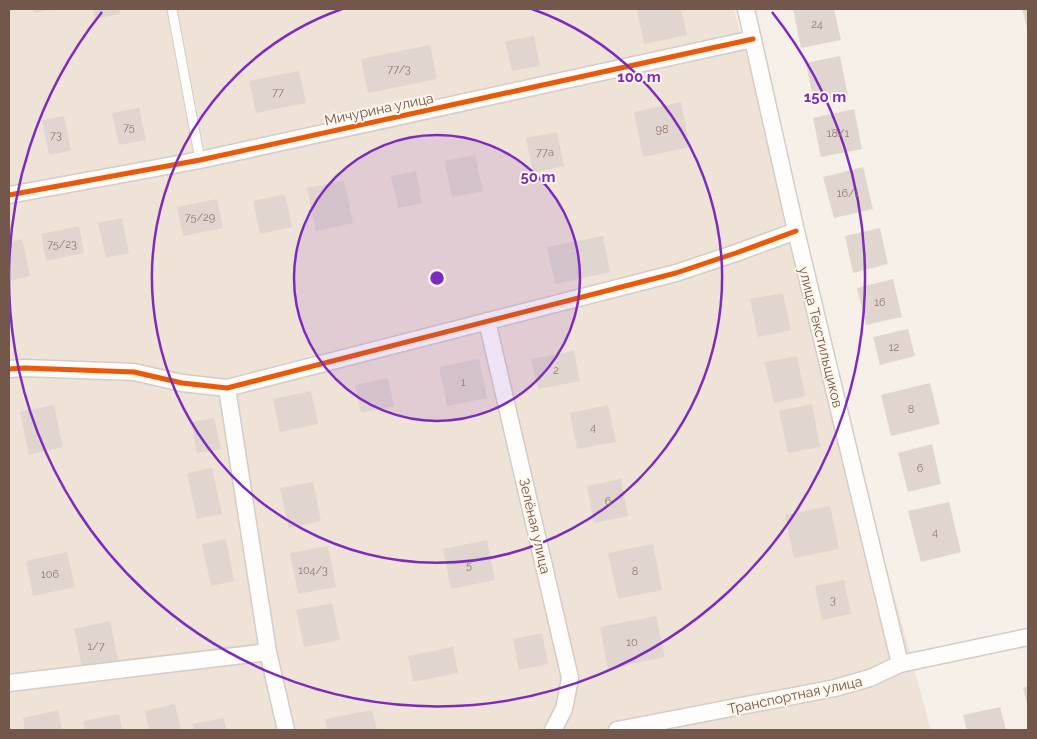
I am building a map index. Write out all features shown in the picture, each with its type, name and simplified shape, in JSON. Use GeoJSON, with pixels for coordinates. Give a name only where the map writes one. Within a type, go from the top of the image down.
{"type":"FeatureCollection","features":[{"type":"Feature","properties":{"kind":"street","name":"улица Текстильщиков"},"geometry":{"type":"LineString","coordinates":[[746,9],[796,232],[900,664]]}},
{"type":"Feature","properties":{"kind":"street","name":"Мичурина улица"},"geometry":{"type":"LineString","coordinates":[[9,194],[200,160],[753,39]]}},
{"type":"Feature","properties":{"kind":"street"},"geometry":{"type":"LineString","coordinates":[[9,369],[134,372],[182,384],[227,388],[676,273],[796,232]]}},
{"type":"Feature","properties":{"kind":"street","name":"Зелёная улица"},"geometry":{"type":"LineString","coordinates":[[488,321],[570,678],[564,709],[553,730]]}},
{"type":"Feature","properties":{"kind":"street"},"geometry":{"type":"LineString","coordinates":[[227,388],[268,652],[286,730]]}},
{"type":"Feature","properties":{"kind":"street","name":"Транспортная улица"},"geometry":{"type":"LineString","coordinates":[[617,730],[836,688],[870,678],[900,664],[1028,637]]}},
{"type":"Feature","properties":{"kind":"street"},"geometry":{"type":"LineString","coordinates":[[9,683],[268,652]]}},
{"type":"Feature","properties":{"kind":"lane"},"geometry":{"type":"LineString","coordinates":[[172,9],[200,160]]}},
{"type":"Feature","properties":{"kind":"shaded area"},"geometry":{"type":"Polygon","coordinates":[[[9,9],[734,9],[931,730],[9,730],[9,9]]]}},
{"type":"Feature","properties":{"kind":"building"},"geometry":{"type":"Polygon","coordinates":[[[33,9],[49,9],[50,10],[34,13],[33,9]]]}},
{"type":"Feature","properties":{"kind":"building"},"geometry":{"type":"Polygon","coordinates":[[[93,9],[119,9],[120,14],[95,19],[93,9]]]}},
{"type":"Feature","properties":{"kind":"building"},"geometry":{"type":"Polygon","coordinates":[[[637,9],[681,9],[687,35],[644,44],[637,9]]]}},
{"type":"Feature","properties":{"kind":"building"},"geometry":{"type":"Polygon","coordinates":[[[793,9],[834,9],[841,40],[801,48],[793,9]]]}},
{"type":"Feature","properties":{"kind":"building"},"geometry":{"type":"Polygon","coordinates":[[[1022,9],[1028,9],[1028,31],[1022,9]]]}},
{"type":"Feature","properties":{"kind":"building"},"geometry":{"type":"Polygon","coordinates":[[[534,36],[540,66],[512,71],[505,41],[534,36]]]}},
{"type":"Feature","properties":{"kind":"building"},"geometry":{"type":"Polygon","coordinates":[[[430,45],[437,79],[368,93],[361,59],[430,45]]]}},
{"type":"Feature","properties":{"kind":"building"},"geometry":{"type":"Polygon","coordinates":[[[840,56],[848,96],[814,103],[806,63],[840,56]]]}},
{"type":"Feature","properties":{"kind":"building"},"geometry":{"type":"Polygon","coordinates":[[[299,71],[306,103],[256,113],[249,81],[299,71]]]}},
{"type":"Feature","properties":{"kind":"building"},"geometry":{"type":"Polygon","coordinates":[[[681,102],[690,147],[643,157],[634,112],[681,102]]]}},
{"type":"Feature","properties":{"kind":"building"},"geometry":{"type":"Polygon","coordinates":[[[139,108],[146,140],[119,145],[112,113],[139,108]]]}},
{"type":"Feature","properties":{"kind":"building"},"geometry":{"type":"Polygon","coordinates":[[[854,109],[862,149],[821,157],[813,118],[854,109]]]}},
{"type":"Feature","properties":{"kind":"building"},"geometry":{"type":"Polygon","coordinates":[[[64,116],[71,151],[49,155],[42,120],[64,116]]]}},
{"type":"Feature","properties":{"kind":"building"},"geometry":{"type":"Polygon","coordinates":[[[557,132],[564,166],[533,173],[526,138],[557,132]]]}},
{"type":"Feature","properties":{"kind":"building"},"geometry":{"type":"Polygon","coordinates":[[[475,155],[483,191],[452,197],[445,161],[475,155]]]}},
{"type":"Feature","properties":{"kind":"building"},"geometry":{"type":"Polygon","coordinates":[[[863,167],[873,209],[834,218],[823,177],[863,167]]]}},
{"type":"Feature","properties":{"kind":"building"},"geometry":{"type":"Polygon","coordinates":[[[416,171],[422,203],[398,208],[391,176],[416,171]]]}},
{"type":"Feature","properties":{"kind":"building"},"geometry":{"type":"Polygon","coordinates":[[[344,181],[353,223],[316,231],[307,188],[344,181]]]}},
{"type":"Feature","properties":{"kind":"building"},"geometry":{"type":"Polygon","coordinates":[[[285,194],[292,227],[260,234],[253,201],[285,194]]]}},
{"type":"Feature","properties":{"kind":"building"},"geometry":{"type":"Polygon","coordinates":[[[217,199],[223,228],[183,236],[177,207],[217,199]]]}},
{"type":"Feature","properties":{"kind":"building"},"geometry":{"type":"Polygon","coordinates":[[[122,218],[129,253],[106,258],[98,223],[122,218]]]}},
{"type":"Feature","properties":{"kind":"building"},"geometry":{"type":"Polygon","coordinates":[[[79,226],[84,253],[46,261],[41,234],[79,226]]]}},
{"type":"Feature","properties":{"kind":"building"},"geometry":{"type":"Polygon","coordinates":[[[880,228],[888,264],[853,273],[845,236],[880,228]]]}},
{"type":"Feature","properties":{"kind":"building"},"geometry":{"type":"Polygon","coordinates":[[[603,236],[610,272],[555,284],[547,247],[603,236]]]}},
{"type":"Feature","properties":{"kind":"building"},"geometry":{"type":"Polygon","coordinates":[[[22,239],[30,276],[9,281],[9,242],[22,239]]]}},
{"type":"Feature","properties":{"kind":"building"},"geometry":{"type":"Polygon","coordinates":[[[893,279],[902,317],[866,325],[857,288],[893,279]]]}},
{"type":"Feature","properties":{"kind":"building"},"geometry":{"type":"Polygon","coordinates":[[[783,293],[791,330],[758,337],[750,299],[783,293]]]}},
{"type":"Feature","properties":{"kind":"building"},"geometry":{"type":"Polygon","coordinates":[[[908,329],[915,356],[880,365],[873,337],[908,329]]]}},
{"type":"Feature","properties":{"kind":"building"},"geometry":{"type":"Polygon","coordinates":[[[574,351],[580,381],[538,389],[531,359],[574,351]]]}},
{"type":"Feature","properties":{"kind":"building"},"geometry":{"type":"Polygon","coordinates":[[[797,356],[805,396],[774,403],[765,362],[797,356]]]}},
{"type":"Feature","properties":{"kind":"building"},"geometry":{"type":"Polygon","coordinates":[[[479,359],[487,398],[447,406],[439,367],[479,359]]]}},
{"type":"Feature","properties":{"kind":"building"},"geometry":{"type":"Polygon","coordinates":[[[388,378],[394,406],[361,413],[355,385],[388,378]]]}},
{"type":"Feature","properties":{"kind":"building"},"geometry":{"type":"Polygon","coordinates":[[[930,383],[940,424],[891,436],[881,395],[930,383]]]}},
{"type":"Feature","properties":{"kind":"building"},"geometry":{"type":"Polygon","coordinates":[[[311,391],[318,424],[280,432],[273,399],[311,391]]]}},
{"type":"Feature","properties":{"kind":"building"},"geometry":{"type":"Polygon","coordinates":[[[812,404],[820,447],[788,453],[779,411],[812,404]]]}},
{"type":"Feature","properties":{"kind":"building"},"geometry":{"type":"Polygon","coordinates":[[[54,405],[63,447],[29,455],[20,412],[54,405]]]}},
{"type":"Feature","properties":{"kind":"building"},"geometry":{"type":"Polygon","coordinates":[[[608,405],[616,442],[577,449],[570,413],[608,405]]]}},
{"type":"Feature","properties":{"kind":"building"},"geometry":{"type":"Polygon","coordinates":[[[214,418],[221,449],[197,453],[191,422],[214,418]]]}},
{"type":"Feature","properties":{"kind":"building"},"geometry":{"type":"Polygon","coordinates":[[[932,444],[941,484],[908,492],[898,453],[932,444]]]}},
{"type":"Feature","properties":{"kind":"building"},"geometry":{"type":"Polygon","coordinates":[[[212,468],[222,514],[197,519],[187,473],[212,468]]]}},
{"type":"Feature","properties":{"kind":"building"},"geometry":{"type":"Polygon","coordinates":[[[621,479],[628,516],[594,523],[587,486],[621,479]]]}},
{"type":"Feature","properties":{"kind":"building"},"geometry":{"type":"Polygon","coordinates":[[[313,482],[321,521],[289,528],[280,488],[313,482]]]}},
{"type":"Feature","properties":{"kind":"building"},"geometry":{"type":"Polygon","coordinates":[[[949,502],[961,552],[921,562],[908,511],[949,502]]]}},
{"type":"Feature","properties":{"kind":"building"},"geometry":{"type":"Polygon","coordinates":[[[830,506],[839,549],[794,558],[785,515],[830,506]]]}},
{"type":"Feature","properties":{"kind":"building"},"geometry":{"type":"Polygon","coordinates":[[[226,539],[234,581],[211,586],[202,544],[226,539]]]}},
{"type":"Feature","properties":{"kind":"building"},"geometry":{"type":"Polygon","coordinates":[[[487,540],[495,580],[451,589],[443,549],[487,540]]]}},
{"type":"Feature","properties":{"kind":"building"},"geometry":{"type":"Polygon","coordinates":[[[653,544],[662,590],[618,599],[608,553],[653,544]]]}},
{"type":"Feature","properties":{"kind":"building"},"geometry":{"type":"Polygon","coordinates":[[[328,546],[336,587],[298,594],[290,553],[328,546]]]}},
{"type":"Feature","properties":{"kind":"building"},"geometry":{"type":"Polygon","coordinates":[[[67,552],[75,587],[33,596],[26,561],[67,552]]]}},
{"type":"Feature","properties":{"kind":"building"},"geometry":{"type":"Polygon","coordinates":[[[844,580],[851,614],[822,620],[815,586],[844,580]]]}},
{"type":"Feature","properties":{"kind":"building"},"geometry":{"type":"Polygon","coordinates":[[[332,603],[340,640],[304,647],[296,610],[332,603]]]}},
{"type":"Feature","properties":{"kind":"building"},"geometry":{"type":"Polygon","coordinates":[[[656,616],[665,657],[608,669],[600,627],[656,616]]]}},
{"type":"Feature","properties":{"kind":"building"},"geometry":{"type":"Polygon","coordinates":[[[110,621],[119,664],[83,672],[74,629],[110,621]]]}},
{"type":"Feature","properties":{"kind":"building"},"geometry":{"type":"Polygon","coordinates":[[[542,633],[548,664],[519,670],[513,639],[542,633]]]}},
{"type":"Feature","properties":{"kind":"building"},"geometry":{"type":"Polygon","coordinates":[[[453,647],[458,673],[413,682],[408,656],[453,647]]]}},
{"type":"Feature","properties":{"kind":"building"},"geometry":{"type":"Polygon","coordinates":[[[1028,686],[1028,708],[1023,688],[1028,686]]]}},
{"type":"Feature","properties":{"kind":"building"},"geometry":{"type":"Polygon","coordinates":[[[175,704],[181,730],[149,730],[145,711],[175,704]]]}},
{"type":"Feature","properties":{"kind":"building"},"geometry":{"type":"Polygon","coordinates":[[[1000,707],[1006,730],[967,730],[963,715],[1000,707]]]}},
{"type":"Feature","properties":{"kind":"building"},"geometry":{"type":"Polygon","coordinates":[[[58,710],[62,730],[25,730],[23,718],[58,710]]]}},
{"type":"Feature","properties":{"kind":"building"},"geometry":{"type":"Polygon","coordinates":[[[372,710],[377,730],[327,730],[325,719],[372,710]]]}},
{"type":"Feature","properties":{"kind":"building"},"geometry":{"type":"Polygon","coordinates":[[[119,714],[122,730],[85,730],[83,721],[119,714]]]}},
{"type":"Feature","properties":{"kind":"building"},"geometry":{"type":"Polygon","coordinates":[[[224,718],[226,730],[194,730],[192,724],[224,718]]]}},
{"type":"Feature","properties":{"kind":"cycle path"},"geometry":{"type":"LineString","coordinates":[[9,195],[200,160],[753,39]]}},
{"type":"Feature","properties":{"kind":"cycle path"},"geometry":{"type":"LineString","coordinates":[[9,369],[134,372],[182,383],[227,388],[676,273],[796,231]]}}]}
